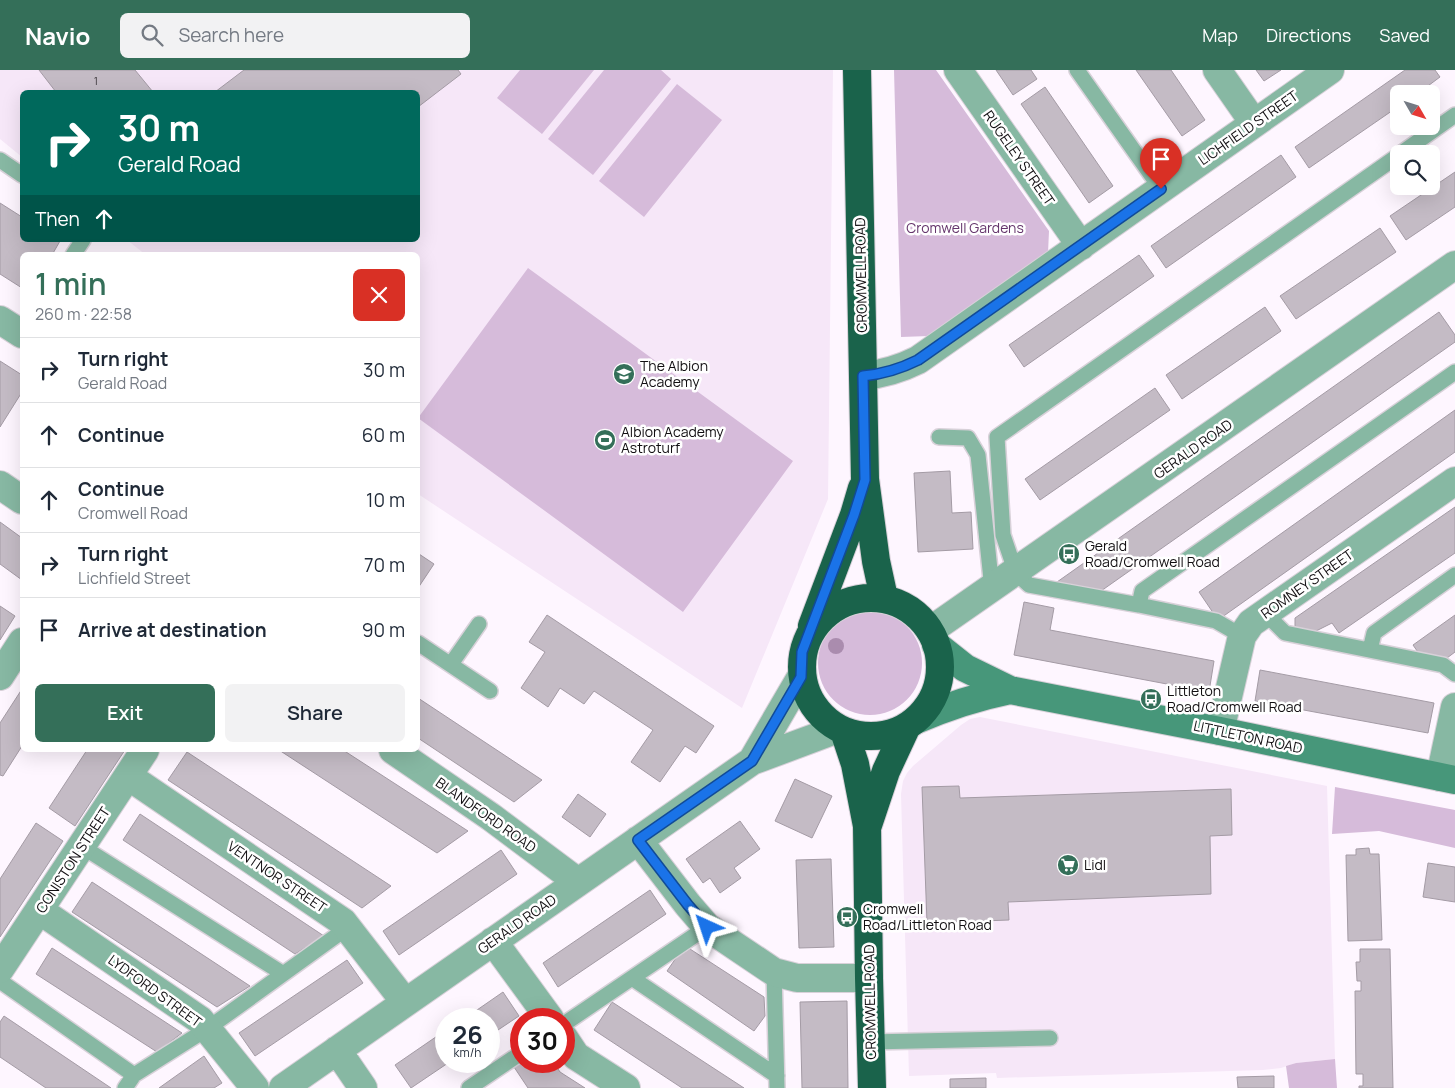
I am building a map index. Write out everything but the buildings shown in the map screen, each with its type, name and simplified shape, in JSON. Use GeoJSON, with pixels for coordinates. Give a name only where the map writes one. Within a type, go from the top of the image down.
{"type":"FeatureCollection","features":[{"type":"Feature","properties":{"kind":"highway","name":"CROMWELL ROAD"},"geometry":{"type":"LineString","coordinates":[[857,70],[865,480],[876,561],[884,598]]}},
{"type":"Feature","properties":{"kind":"highway","name":"CROMWELL ROAD"},"geometry":{"type":"LineString","coordinates":[[811,630],[854,515],[865,480]]}},
{"type":"Feature","properties":{"kind":"highway"},"geometry":{"type":"LineString","coordinates":[[860,598],[884,598],[914,612],[934,638],[940,654],[940,678],[932,701],[911,724],[895,732],[862,736],[841,730],[819,714],[809,700],[801,677],[802,652],[811,630],[827,612],[860,598]]}},
{"type":"Feature","properties":{"kind":"highway","name":"CROMWELL ROAD"},"geometry":{"type":"LineString","coordinates":[[868,826],[886,771],[911,724]]}},
{"type":"Feature","properties":{"kind":"highway","name":"CROMWELL ROAD"},"geometry":{"type":"LineString","coordinates":[[841,730],[855,764],[868,826],[872,1088]]}},
{"type":"Feature","properties":{"kind":"street","name":"RUGELEY STREET"},"geometry":{"type":"LineString","coordinates":[[958,70],[1081,246]]}},
{"type":"Feature","properties":{"kind":"street"},"geometry":{"type":"LineString","coordinates":[[1217,70],[1254,123]]}},
{"type":"Feature","properties":{"kind":"street","name":"LICHFIELD STREET"},"geometry":{"type":"LineString","coordinates":[[863,376],[882,374],[899,369],[918,360],[1330,70]]}},
{"type":"Feature","properties":{"kind":"street","name":"GERALD ROAD"},"geometry":{"type":"LineString","coordinates":[[934,638],[992,589],[1451,276]]}},
{"type":"Feature","properties":{"kind":"street","name":"ROMNEY STREET"},"geometry":{"type":"LineString","coordinates":[[1220,731],[1242,636],[1251,623],[1455,481]]}},
{"type":"Feature","properties":{"kind":"street"},"geometry":{"type":"LineString","coordinates":[[0,485],[20,499]]}},
{"type":"Feature","properties":{"kind":"street","name":"LITTLETON ROAD"},"geometry":{"type":"LineString","coordinates":[[934,638],[965,668],[1010,690],[1448,778]]}},
{"type":"Feature","properties":{"kind":"street"},"geometry":{"type":"LineString","coordinates":[[0,676],[20,645]]}},
{"type":"Feature","properties":{"kind":"street","name":"GERALD ROAD"},"geometry":{"type":"LineString","coordinates":[[752,761],[801,677]]}},
{"type":"Feature","properties":{"kind":"street","name":"LITTLETON ROAD"},"geometry":{"type":"LineString","coordinates":[[911,724],[945,707],[1010,690]]}},
{"type":"Feature","properties":{"kind":"street"},"geometry":{"type":"LineString","coordinates":[[1448,778],[1455,707]]}},
{"type":"Feature","properties":{"kind":"street","name":"GERALD ROAD"},"geometry":{"type":"LineString","coordinates":[[283,1088],[752,761],[841,730]]}},
{"type":"Feature","properties":{"kind":"street","name":"CONISTON STREET"},"geometry":{"type":"LineString","coordinates":[[0,970],[144,752]]}},
{"type":"Feature","properties":{"kind":"street","name":"BLANDFORD ROAD"},"geometry":{"type":"LineString","coordinates":[[396,752],[491,817],[578,882]]}},
{"type":"Feature","properties":{"kind":"street","name":"VENTNOR STREET"},"geometry":{"type":"LineString","coordinates":[[128,776],[343,922],[405,1002]]}},
{"type":"Feature","properties":{"kind":"street"},"geometry":{"type":"LineString","coordinates":[[638,840],[707,927],[774,972],[797,978],[869,978]]}},
{"type":"Feature","properties":{"kind":"street","name":"LYDFORD STREET"},"geometry":{"type":"LineString","coordinates":[[39,910],[200,1020],[255,1088]]}},
{"type":"Feature","properties":{"kind":"street"},"geometry":{"type":"LineString","coordinates":[[493,941],[542,1008]]}},
{"type":"Feature","properties":{"kind":"street"},"geometry":{"type":"LineString","coordinates":[[337,1050],[363,1088]]}},
{"type":"Feature","properties":{"kind":"street"},"geometry":{"type":"LineString","coordinates":[[575,1054],[626,1088]]}},
{"type":"Feature","properties":{"kind":"lane"},"geometry":{"type":"LineString","coordinates":[[1077,70],[1161,189]]}},
{"type":"Feature","properties":{"kind":"lane"},"geometry":{"type":"LineString","coordinates":[[1413,145],[1455,116]]}},
{"type":"Feature","properties":{"kind":"lane"},"geometry":{"type":"LineString","coordinates":[[0,160],[20,174]]}},
{"type":"Feature","properties":{"kind":"lane"},"geometry":{"type":"LineString","coordinates":[[1242,636],[1216,621],[1029,585],[1016,573],[1002,536],[997,436],[1390,161]]}},
{"type":"Feature","properties":{"kind":"lane"},"geometry":{"type":"LineString","coordinates":[[1139,605],[1142,591],[1455,372]]}},
{"type":"Feature","properties":{"kind":"lane"},"geometry":{"type":"LineString","coordinates":[[939,437],[968,438],[978,455],[992,589]]}},
{"type":"Feature","properties":{"kind":"lane"},"geometry":{"type":"LineString","coordinates":[[1370,650],[1374,633],[1455,575]]}},
{"type":"Feature","properties":{"kind":"lane"},"geometry":{"type":"LineString","coordinates":[[1265,613],[1285,634],[1443,665],[1455,674]]}},
{"type":"Feature","properties":{"kind":"lane"},"geometry":{"type":"LineString","coordinates":[[451,664],[479,624]]}},
{"type":"Feature","properties":{"kind":"lane"},"geometry":{"type":"LineString","coordinates":[[420,644],[490,691]]}},
{"type":"Feature","properties":{"kind":"lane"},"geometry":{"type":"LineString","coordinates":[[81,846],[282,973]]}},
{"type":"Feature","properties":{"kind":"lane"},"geometry":{"type":"LineString","coordinates":[[575,1017],[707,927]]}},
{"type":"Feature","properties":{"kind":"lane"},"geometry":{"type":"LineString","coordinates":[[124,1088],[134,1075],[207,1029],[282,973],[347,928]]}},
{"type":"Feature","properties":{"kind":"lane"},"geometry":{"type":"LineString","coordinates":[[774,972],[777,1082]]}},
{"type":"Feature","properties":{"kind":"lane"},"geometry":{"type":"LineString","coordinates":[[632,978],[777,1082]]}},
{"type":"Feature","properties":{"kind":"lane"},"geometry":{"type":"LineString","coordinates":[[0,981],[134,1075]]}},
{"type":"Feature","properties":{"kind":"lane"},"geometry":{"type":"LineString","coordinates":[[870,1042],[1050,1038]]}},
{"type":"Feature","properties":{"kind":"lane"},"geometry":{"type":"LineString","coordinates":[[474,1087],[510,1061]]}},
{"type":"Feature","properties":{"kind":"shaded area","name":"The Albion Academy"},"geometry":{"type":"Polygon","coordinates":[[[0,70],[833,70],[828,499],[742,708],[420,495],[420,252],[142,252],[130,242],[420,242],[420,90],[20,90],[20,155],[0,139],[0,70]]]}},
{"type":"Feature","properties":{"kind":"shaded area"},"geometry":{"type":"Polygon","coordinates":[[[980,717],[1327,786],[1335,1059],[1296,1063],[1281,1068],[1263,1070],[997,1078],[996,1073],[909,1076],[901,794],[903,781],[913,766],[961,725],[970,719],[980,717]]]}},
{"type":"Feature","properties":{"kind":"green space"},"geometry":{"type":"Polygon","coordinates":[[[520,70],[594,70],[542,134],[497,98],[520,70]]]}},
{"type":"Feature","properties":{"kind":"green space"},"geometry":{"type":"Polygon","coordinates":[[[604,70],[661,70],[671,79],[593,175],[548,139],[604,70]]]}},
{"type":"Feature","properties":{"kind":"green space","name":"Cromwell Gardens"},"geometry":{"type":"Polygon","coordinates":[[[894,70],[936,70],[1049,231],[1048,253],[929,336],[901,337],[894,70]]]}},
{"type":"Feature","properties":{"kind":"green space"},"geometry":{"type":"Polygon","coordinates":[[[677,84],[722,120],[644,217],[599,181],[677,84]]]}},
{"type":"Feature","properties":{"kind":"green space","name":"Albion Academy Astroturf"},"geometry":{"type":"Polygon","coordinates":[[[528,268],[793,461],[683,612],[420,419],[420,415],[528,268]]]}},
{"type":"Feature","properties":{"kind":"green space"},"geometry":{"type":"Polygon","coordinates":[[[870,611],[890,615],[907,626],[918,643],[922,663],[918,683],[907,700],[890,711],[870,715],[850,711],[833,700],[822,683],[818,663],[822,643],[833,626],[850,615],[870,611]]]}},
{"type":"Feature","properties":{"kind":"green space"},"geometry":{"type":"Polygon","coordinates":[[[1335,787],[1455,810],[1455,848],[1379,831],[1332,834],[1335,787]]]}},
{"type":"Feature","properties":{"kind":"green space"},"geometry":{"type":"Polygon","coordinates":[[[1335,1059],[1337,1088],[1289,1088],[1286,1066],[1296,1063],[1335,1059]]]}},
{"type":"Feature","properties":{"kind":"place","name":"The Albion Academy"},"geometry":{"type":"Point","coordinates":[624,374]}},
{"type":"Feature","properties":{"kind":"place","name":"Albion Academy Astroturf"},"geometry":{"type":"Point","coordinates":[605,440]}},
{"type":"Feature","properties":{"kind":"place","name":"Gerald Road/Cromwell Road"},"geometry":{"type":"Point","coordinates":[1069,554]}},
{"type":"Feature","properties":{"kind":"place","name":"Littleton Road/Cromwell Road"},"geometry":{"type":"Point","coordinates":[1151,699]}},
{"type":"Feature","properties":{"kind":"place","name":"Lidl"},"geometry":{"type":"Point","coordinates":[1068,865]}},
{"type":"Feature","properties":{"kind":"place","name":"Cromwell Road/Littleton Road"},"geometry":{"type":"Point","coordinates":[847,917]}},
{"type":"Feature","properties":{"kind":"route"},"geometry":{"type":"LineString","coordinates":[[707,927],[638,840],[752,761],[801,677],[802,652],[854,515],[865,480],[863,376],[882,374],[899,369],[918,360],[1161,189]]}}]}
